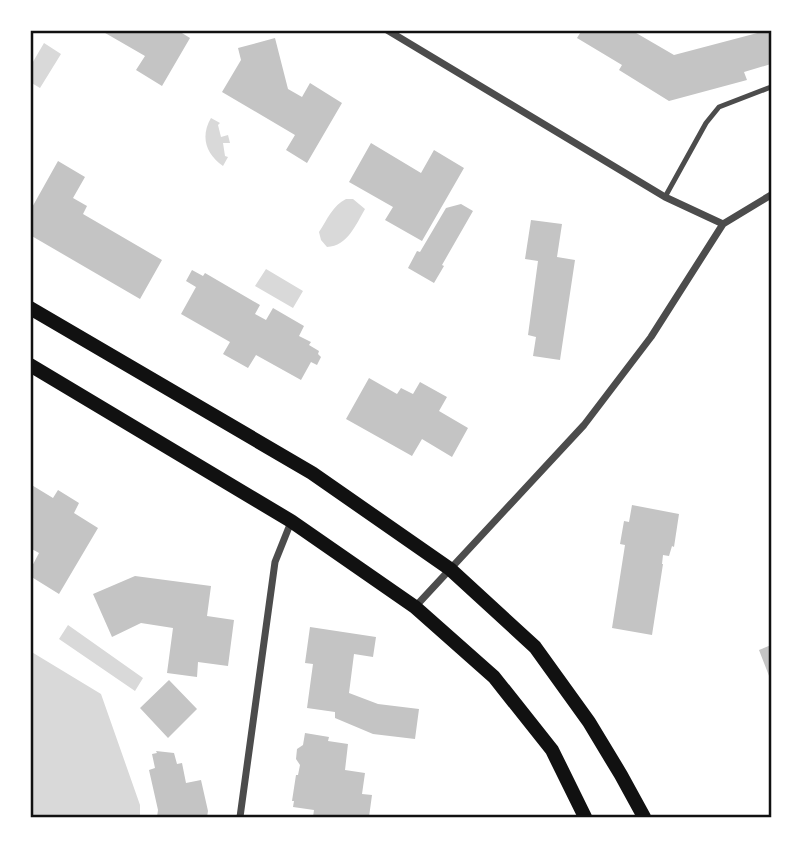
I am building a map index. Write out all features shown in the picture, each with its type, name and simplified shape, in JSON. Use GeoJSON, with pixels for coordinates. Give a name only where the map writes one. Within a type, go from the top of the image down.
{"type":"FeatureCollection","features":[{"type":"Feature","properties":{"kind":"main road"},"geometry":{"type":"LineString","coordinates":[[30,308],[312,473],[450,569],[534,647],[589,722],[644,817]]}},
{"type":"Feature","properties":{"kind":"main road"},"geometry":{"type":"LineString","coordinates":[[30,365],[291,521],[415,607],[494,677],[552,750],[585,817]]}},
{"type":"Feature","properties":{"kind":"street"},"geometry":{"type":"LineString","coordinates":[[387,30],[665,197],[723,224]]}},
{"type":"Feature","properties":{"kind":"street"},"geometry":{"type":"LineString","coordinates":[[415,607],[584,425],[651,337],[723,224],[771,195]]}},
{"type":"Feature","properties":{"kind":"street"},"geometry":{"type":"LineString","coordinates":[[240,817],[275,562],[291,521]]}},
{"type":"Feature","properties":{"kind":"lane"},"geometry":{"type":"LineString","coordinates":[[665,197],[706,123],[719,107],[771,87]]}},
{"type":"Feature","properties":{"kind":"shaded area"},"geometry":{"type":"Polygon","coordinates":[[[44,43],[61,54],[40,88],[30,82],[30,67],[44,43]]]}},
{"type":"Feature","properties":{"kind":"shaded area"},"geometry":{"type":"Polygon","coordinates":[[[211,118],[220,123],[218,125],[221,137],[228,135],[230,143],[223,143],[225,156],[228,157],[223,166],[212,156],[206,145],[206,132],[211,118]]]}},
{"type":"Feature","properties":{"kind":"shaded area"},"geometry":{"type":"Polygon","coordinates":[[[346,199],[353,199],[365,209],[355,227],[341,243],[327,247],[319,232],[334,209],[346,199]]]}},
{"type":"Feature","properties":{"kind":"shaded area"},"geometry":{"type":"Polygon","coordinates":[[[266,269],[303,291],[293,308],[255,286],[266,269]]]}},
{"type":"Feature","properties":{"kind":"shaded area"},"geometry":{"type":"Polygon","coordinates":[[[68,625],[143,678],[135,691],[59,639],[68,625]]]}},
{"type":"Feature","properties":{"kind":"shaded area"},"geometry":{"type":"Polygon","coordinates":[[[30,651],[101,694],[140,805],[140,817],[30,817],[30,651]]]}},
{"type":"Feature","properties":{"kind":"building"},"geometry":{"type":"Polygon","coordinates":[[[100,30],[177,30],[190,38],[162,86],[136,70],[145,56],[100,30]]]}},
{"type":"Feature","properties":{"kind":"building"},"geometry":{"type":"Polygon","coordinates":[[[582,30],[631,30],[674,55],[769,30],[771,64],[744,72],[747,80],[669,101],[619,70],[622,65],[577,38],[582,30]]]}},
{"type":"Feature","properties":{"kind":"building"},"geometry":{"type":"Polygon","coordinates":[[[275,38],[288,89],[302,97],[310,83],[342,103],[307,163],[286,150],[295,135],[222,92],[241,60],[238,48],[275,38]]]}},
{"type":"Feature","properties":{"kind":"building"},"geometry":{"type":"Polygon","coordinates":[[[371,143],[421,173],[434,150],[464,168],[422,241],[385,220],[393,207],[349,182],[371,143]]]}},
{"type":"Feature","properties":{"kind":"building"},"geometry":{"type":"Polygon","coordinates":[[[58,161],[85,177],[73,198],[87,206],[83,214],[162,260],[140,299],[30,235],[30,211],[58,161]]]}},
{"type":"Feature","properties":{"kind":"building"},"geometry":{"type":"Polygon","coordinates":[[[461,204],[473,211],[434,283],[408,268],[446,208],[461,204]]]}},
{"type":"Feature","properties":{"kind":"building"},"geometry":{"type":"Polygon","coordinates":[[[531,220],[562,224],[557,257],[575,260],[560,360],[533,356],[536,337],[528,335],[538,261],[525,259],[531,220]]]}},
{"type":"Feature","properties":{"kind":"building"},"geometry":{"type":"Polygon","coordinates":[[[192,270],[203,276],[205,273],[260,305],[255,314],[266,320],[273,308],[304,326],[299,336],[311,342],[309,345],[319,351],[321,357],[317,365],[311,362],[301,380],[256,355],[248,368],[223,354],[230,342],[181,314],[196,287],[186,281],[192,270]]]}},
{"type":"Feature","properties":{"kind":"building"},"geometry":{"type":"Polygon","coordinates":[[[369,378],[397,394],[401,388],[413,394],[420,382],[447,397],[439,411],[468,428],[452,457],[422,439],[412,456],[346,419],[369,378]]]}},
{"type":"Feature","properties":{"kind":"building"},"geometry":{"type":"Polygon","coordinates":[[[30,484],[53,498],[58,490],[79,503],[74,513],[98,528],[59,594],[30,576],[30,570],[39,553],[30,548],[30,484]]]}},
{"type":"Feature","properties":{"kind":"building"},"geometry":{"type":"Polygon","coordinates":[[[632,505],[679,514],[674,547],[672,546],[669,556],[663,555],[652,635],[612,628],[625,545],[620,544],[624,521],[629,522],[632,505]]]}},
{"type":"Feature","properties":{"kind":"building"},"geometry":{"type":"Polygon","coordinates":[[[135,576],[211,586],[207,616],[234,620],[228,666],[198,662],[197,677],[167,673],[173,628],[141,623],[112,637],[93,594],[135,576]]]}},
{"type":"Feature","properties":{"kind":"building"},"geometry":{"type":"Polygon","coordinates":[[[310,627],[376,637],[373,657],[354,654],[349,693],[378,704],[419,709],[415,739],[373,734],[335,718],[335,712],[307,708],[313,664],[305,663],[310,627]]]}},
{"type":"Feature","properties":{"kind":"building"},"geometry":{"type":"Polygon","coordinates":[[[771,645],[771,681],[759,650],[771,645]]]}},
{"type":"Feature","properties":{"kind":"building"},"geometry":{"type":"Polygon","coordinates":[[[169,680],[197,709],[168,738],[140,708],[169,680]]]}},
{"type":"Feature","properties":{"kind":"building"},"geometry":{"type":"Polygon","coordinates":[[[305,733],[348,744],[345,770],[365,773],[362,794],[372,795],[369,817],[313,817],[314,810],[293,807],[296,775],[300,765],[296,759],[297,749],[303,745],[305,733]]]}},
{"type":"Feature","properties":{"kind":"building"},"geometry":{"type":"Polygon","coordinates":[[[156,751],[174,753],[177,764],[182,763],[186,783],[201,780],[207,817],[157,817],[158,810],[149,770],[155,768],[152,754],[157,753],[156,751]]]}}]}
